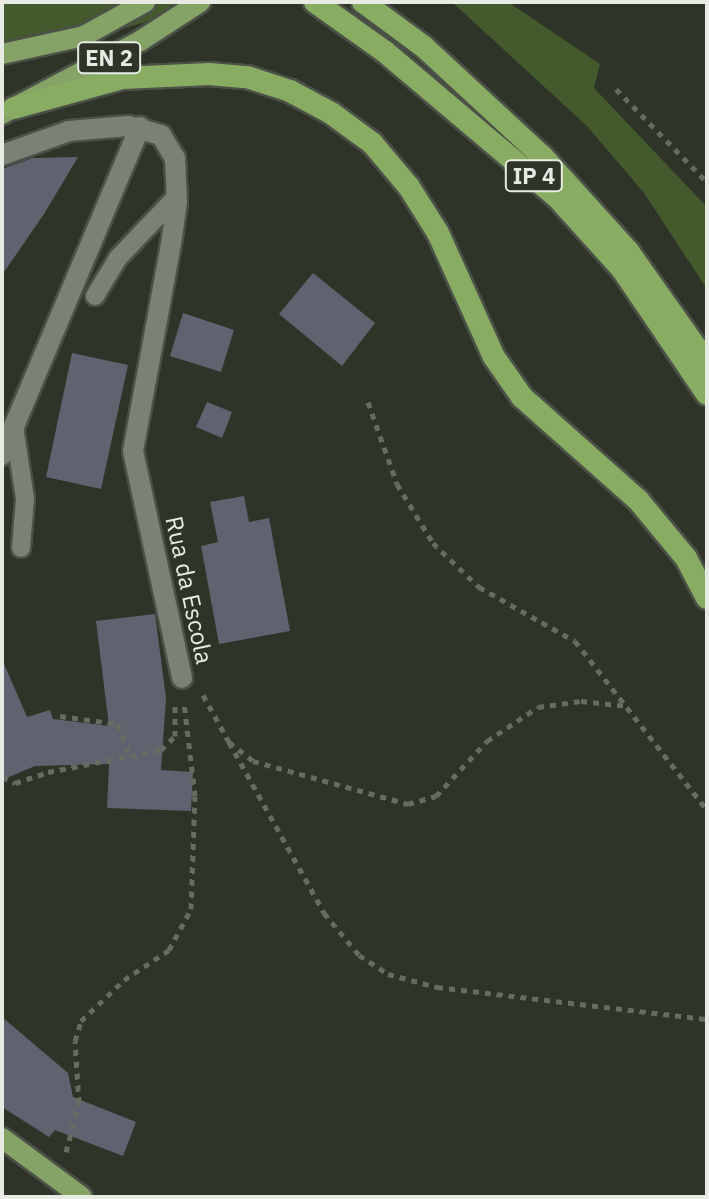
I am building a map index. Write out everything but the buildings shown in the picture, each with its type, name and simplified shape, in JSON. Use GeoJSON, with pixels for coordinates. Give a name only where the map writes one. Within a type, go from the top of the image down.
{"type":"FeatureCollection","features":[{"type":"Feature","properties":{"kind":"highway","name":"IP 4"},"geometry":{"type":"LineString","coordinates":[[315,2],[408,71],[557,197],[622,269],[707,394]]}},
{"type":"Feature","properties":{"kind":"highway","name":"IP 4"},"geometry":{"type":"LineString","coordinates":[[363,2],[423,46],[543,157],[628,251],[707,363]]}},
{"type":"Feature","properties":{"kind":"highway"},"geometry":{"type":"LineString","coordinates":[[8,111],[123,78],[209,74],[247,77],[290,91],[331,113],[372,143],[409,187],[438,233],[494,357],[522,397],[552,429],[638,500],[686,558],[707,598]]}},
{"type":"Feature","properties":{"kind":"main road","name":"EN 2"},"geometry":{"type":"LineString","coordinates":[[2,54],[84,36],[145,2]]}},
{"type":"Feature","properties":{"kind":"main road","name":"EN 2"},"geometry":{"type":"LineString","coordinates":[[8,111],[200,2]]}},
{"type":"Feature","properties":{"kind":"main road"},"geometry":{"type":"LineString","coordinates":[[2,1138],[82,1197]]}},
{"type":"Feature","properties":{"kind":"street"},"geometry":{"type":"LineString","coordinates":[[2,155],[69,131],[140,127],[2,455]]}},
{"type":"Feature","properties":{"kind":"street","name":"Rua da Escola"},"geometry":{"type":"LineString","coordinates":[[140,127],[169,144],[177,196],[133,451],[182,678]]}},
{"type":"Feature","properties":{"kind":"lane"},"geometry":{"type":"LineString","coordinates":[[95,296],[118,258],[177,196]]}},
{"type":"Feature","properties":{"kind":"lane"},"geometry":{"type":"LineString","coordinates":[[14,426],[25,499],[21,548]]}},
{"type":"Feature","properties":{"kind":"path"},"geometry":{"type":"LineString","coordinates":[[616,89],[707,182]]}},
{"type":"Feature","properties":{"kind":"path"},"geometry":{"type":"LineString","coordinates":[[368,402],[406,501],[448,561],[495,597],[575,641],[707,810]]}},
{"type":"Feature","properties":{"kind":"path"},"geometry":{"type":"LineString","coordinates":[[2,777],[15,783],[48,772],[130,757],[172,742],[175,694],[182,678],[201,692],[329,922],[359,955],[388,974],[437,987],[707,1019]]}},
{"type":"Feature","properties":{"kind":"path","name":"Rua da Escola"},"geometry":{"type":"LineString","coordinates":[[53,1175],[77,1121],[75,1041],[81,1021],[124,980],[169,950],[191,909],[195,796],[182,678]]}},
{"type":"Feature","properties":{"kind":"path"},"geometry":{"type":"LineString","coordinates":[[229,742],[253,761],[408,804],[436,796],[487,741],[538,707],[581,701],[629,707]]}},
{"type":"Feature","properties":{"kind":"path"},"geometry":{"type":"LineString","coordinates":[[60,716],[118,724],[130,757]]}},
{"type":"Feature","properties":{"kind":"green space"},"geometry":{"type":"Polygon","coordinates":[[[2,2],[216,2],[5,62],[2,2]]]}},
{"type":"Feature","properties":{"kind":"green space"},"geometry":{"type":"Polygon","coordinates":[[[452,2],[508,2],[600,64],[594,88],[707,207],[707,289],[644,193],[587,126],[452,2]]]}}]}
